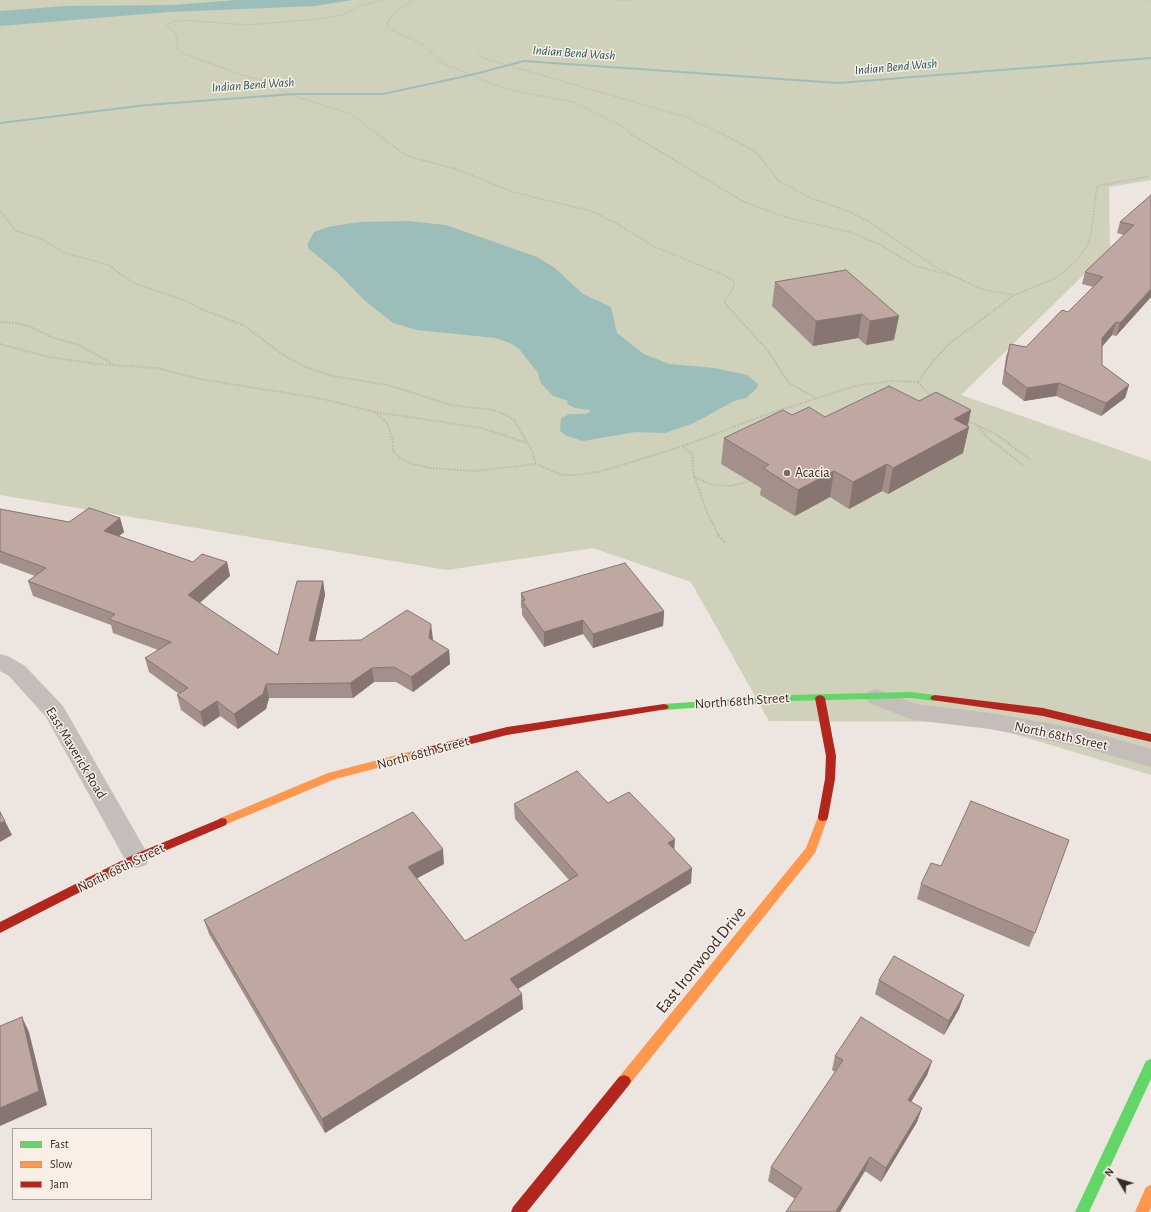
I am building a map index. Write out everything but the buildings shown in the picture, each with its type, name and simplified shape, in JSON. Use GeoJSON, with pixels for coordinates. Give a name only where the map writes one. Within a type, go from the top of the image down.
{"type":"FeatureCollection","features":[{"type":"Feature","properties":{"kind":"street","name":"East Maverick Road"},"geometry":{"type":"LineString","coordinates":[[0,661],[17,671],[55,712],[137,858]]}},
{"type":"Feature","properties":{"kind":"street","name":"North 68th Street"},"geometry":{"type":"LineString","coordinates":[[0,928],[137,858],[332,776],[507,731],[664,707],[790,698],[911,695],[1043,712],[1151,738]]}},
{"type":"Feature","properties":{"kind":"street","name":"North 68th Street"},"geometry":{"type":"LineString","coordinates":[[877,697],[913,712],[990,721],[1081,738],[1151,758]]}},
{"type":"Feature","properties":{"kind":"street","name":"East Ironwood Drive"},"geometry":{"type":"LineString","coordinates":[[518,1212],[811,850],[824,815],[830,779],[831,756],[820,698]]}},
{"type":"Feature","properties":{"kind":"street"},"geometry":{"type":"LineString","coordinates":[[1082,1212],[1151,1065]]}},
{"type":"Feature","properties":{"kind":"street"},"geometry":{"type":"LineString","coordinates":[[1142,1212],[1151,1192]]}},
{"type":"Feature","properties":{"kind":"path"},"geometry":{"type":"LineString","coordinates":[[383,0],[362,5],[339,16],[318,19],[248,25],[182,20],[166,24],[175,33],[178,41],[177,49],[182,53],[242,75],[272,83],[288,94],[351,114],[407,156],[456,169],[513,192],[591,212],[616,223],[658,248],[724,275],[734,281],[734,287],[724,302],[768,351],[790,383],[816,398]]}},
{"type":"Feature","properties":{"kind":"path"},"geometry":{"type":"LineString","coordinates":[[412,0],[392,15],[386,24],[388,28],[424,45],[442,63],[495,85],[524,93],[574,102],[589,108],[622,126],[635,138],[744,202],[784,217],[850,232],[879,244],[915,266],[953,276]]}},
{"type":"Feature","properties":{"kind":"path"},"geometry":{"type":"LineString","coordinates":[[615,0],[636,0]]}},
{"type":"Feature","properties":{"kind":"path"},"geometry":{"type":"LineString","coordinates":[[477,52],[483,58],[554,80],[680,115],[741,142],[755,151],[779,181],[811,198],[848,211],[868,221],[937,268],[953,276],[981,289],[1014,295]]}},
{"type":"Feature","properties":{"kind":"path"},"geometry":{"type":"LineString","coordinates":[[918,382],[933,361],[951,342],[1014,295],[1056,278],[1078,259],[1087,246],[1091,233],[1097,186],[1106,183],[1151,176]]}},
{"type":"Feature","properties":{"kind":"path"},"geometry":{"type":"LineString","coordinates":[[0,210],[15,230],[43,240],[65,253],[109,264],[116,268],[127,279],[137,284],[177,297],[211,314],[243,325],[285,356],[306,367],[333,376],[388,385],[451,405],[494,410],[506,414],[514,420],[532,450],[536,464]]}},
{"type":"Feature","properties":{"kind":"path"},"geometry":{"type":"LineString","coordinates":[[0,322],[16,323],[30,327],[50,338],[79,345],[96,353],[113,365]]}},
{"type":"Feature","properties":{"kind":"path"},"geometry":{"type":"LineString","coordinates":[[0,344],[49,357],[113,365],[157,368],[200,380],[323,399],[375,412],[482,428],[527,443]]}},
{"type":"Feature","properties":{"kind":"path"},"geometry":{"type":"LineString","coordinates":[[375,412],[387,423],[391,431],[393,451],[400,458],[413,464],[430,468],[475,471],[536,464],[562,475],[575,475],[599,472],[683,446],[816,398],[855,386],[892,382],[918,382]]}},
{"type":"Feature","properties":{"kind":"path"},"geometry":{"type":"LineString","coordinates":[[918,382],[923,390],[937,402]]}},
{"type":"Feature","properties":{"kind":"path"},"geometry":{"type":"LineString","coordinates":[[960,416],[978,427],[996,434],[1032,461]]}},
{"type":"Feature","properties":{"kind":"path"},"geometry":{"type":"LineString","coordinates":[[978,427],[987,437],[1023,465]]}},
{"type":"Feature","properties":{"kind":"path"},"geometry":{"type":"LineString","coordinates":[[683,446],[692,454],[694,476],[717,535],[726,542]]}},
{"type":"Feature","properties":{"kind":"path"},"geometry":{"type":"LineString","coordinates":[[694,476],[713,485],[730,486],[747,482]]}},
{"type":"Feature","properties":{"kind":"green space"},"geometry":{"type":"Polygon","coordinates":[[[0,0],[1151,0],[1151,180],[1109,187],[1110,249],[961,395],[1151,461],[1151,775],[974,722],[769,721],[691,582],[593,548],[447,570],[0,495],[0,0]]]}},
{"type":"Feature","properties":{"kind":"water"},"geometry":{"type":"Polygon","coordinates":[[[236,0],[352,0],[315,6],[170,12],[0,26],[0,11],[66,6],[173,5],[236,0]]]}},
{"type":"Feature","properties":{"kind":"water"},"geometry":{"type":"Polygon","coordinates":[[[408,221],[446,225],[537,257],[555,268],[583,294],[611,307],[617,333],[644,354],[669,364],[715,368],[747,375],[758,384],[757,388],[746,398],[734,401],[694,423],[665,433],[636,432],[583,441],[567,436],[560,431],[561,418],[570,414],[586,414],[590,412],[590,410],[575,408],[567,404],[568,401],[553,396],[540,382],[538,373],[519,349],[510,343],[495,338],[417,330],[393,323],[364,300],[338,273],[308,248],[308,243],[314,232],[328,227],[359,222],[408,221]]]}},
{"type":"Feature","properties":{"kind":"waterway","name":"Indian Bend Wash"},"geometry":{"type":"LineString","coordinates":[[0,123],[147,105],[293,94],[383,94],[475,74],[524,61],[838,83],[1151,58]]}},
{"type":"Feature","properties":{"kind":"traffic: fast"},"geometry":{"type":"LineString","coordinates":[[664,707],[790,698],[911,695],[935,698]]}},
{"type":"Feature","properties":{"kind":"traffic: fast"},"geometry":{"type":"LineString","coordinates":[[1082,1212],[1151,1065]]}},
{"type":"Feature","properties":{"kind":"traffic: slow"},"geometry":{"type":"LineString","coordinates":[[222,822],[332,776],[424,752]]}},
{"type":"Feature","properties":{"kind":"traffic: slow"},"geometry":{"type":"LineString","coordinates":[[624,1081],[811,850],[823,817]]}},
{"type":"Feature","properties":{"kind":"traffic: slow"},"geometry":{"type":"LineString","coordinates":[[1142,1212],[1151,1192]]}},
{"type":"Feature","properties":{"kind":"traffic: jam"},"geometry":{"type":"LineString","coordinates":[[820,698],[831,756],[830,779],[823,817]]}},
{"type":"Feature","properties":{"kind":"traffic: jam"},"geometry":{"type":"LineString","coordinates":[[935,698],[1043,712],[1151,738]]}},
{"type":"Feature","properties":{"kind":"traffic: jam"},"geometry":{"type":"LineString","coordinates":[[424,752],[507,731],[664,707]]}},
{"type":"Feature","properties":{"kind":"traffic: jam"},"geometry":{"type":"LineString","coordinates":[[0,928],[137,858],[222,822]]}},
{"type":"Feature","properties":{"kind":"traffic: jam"},"geometry":{"type":"LineString","coordinates":[[518,1212],[624,1081]]}},
{"type":"Feature","properties":{"kind":"place","name":"Acacia"},"geometry":{"type":"Point","coordinates":[787,473]}}]}
